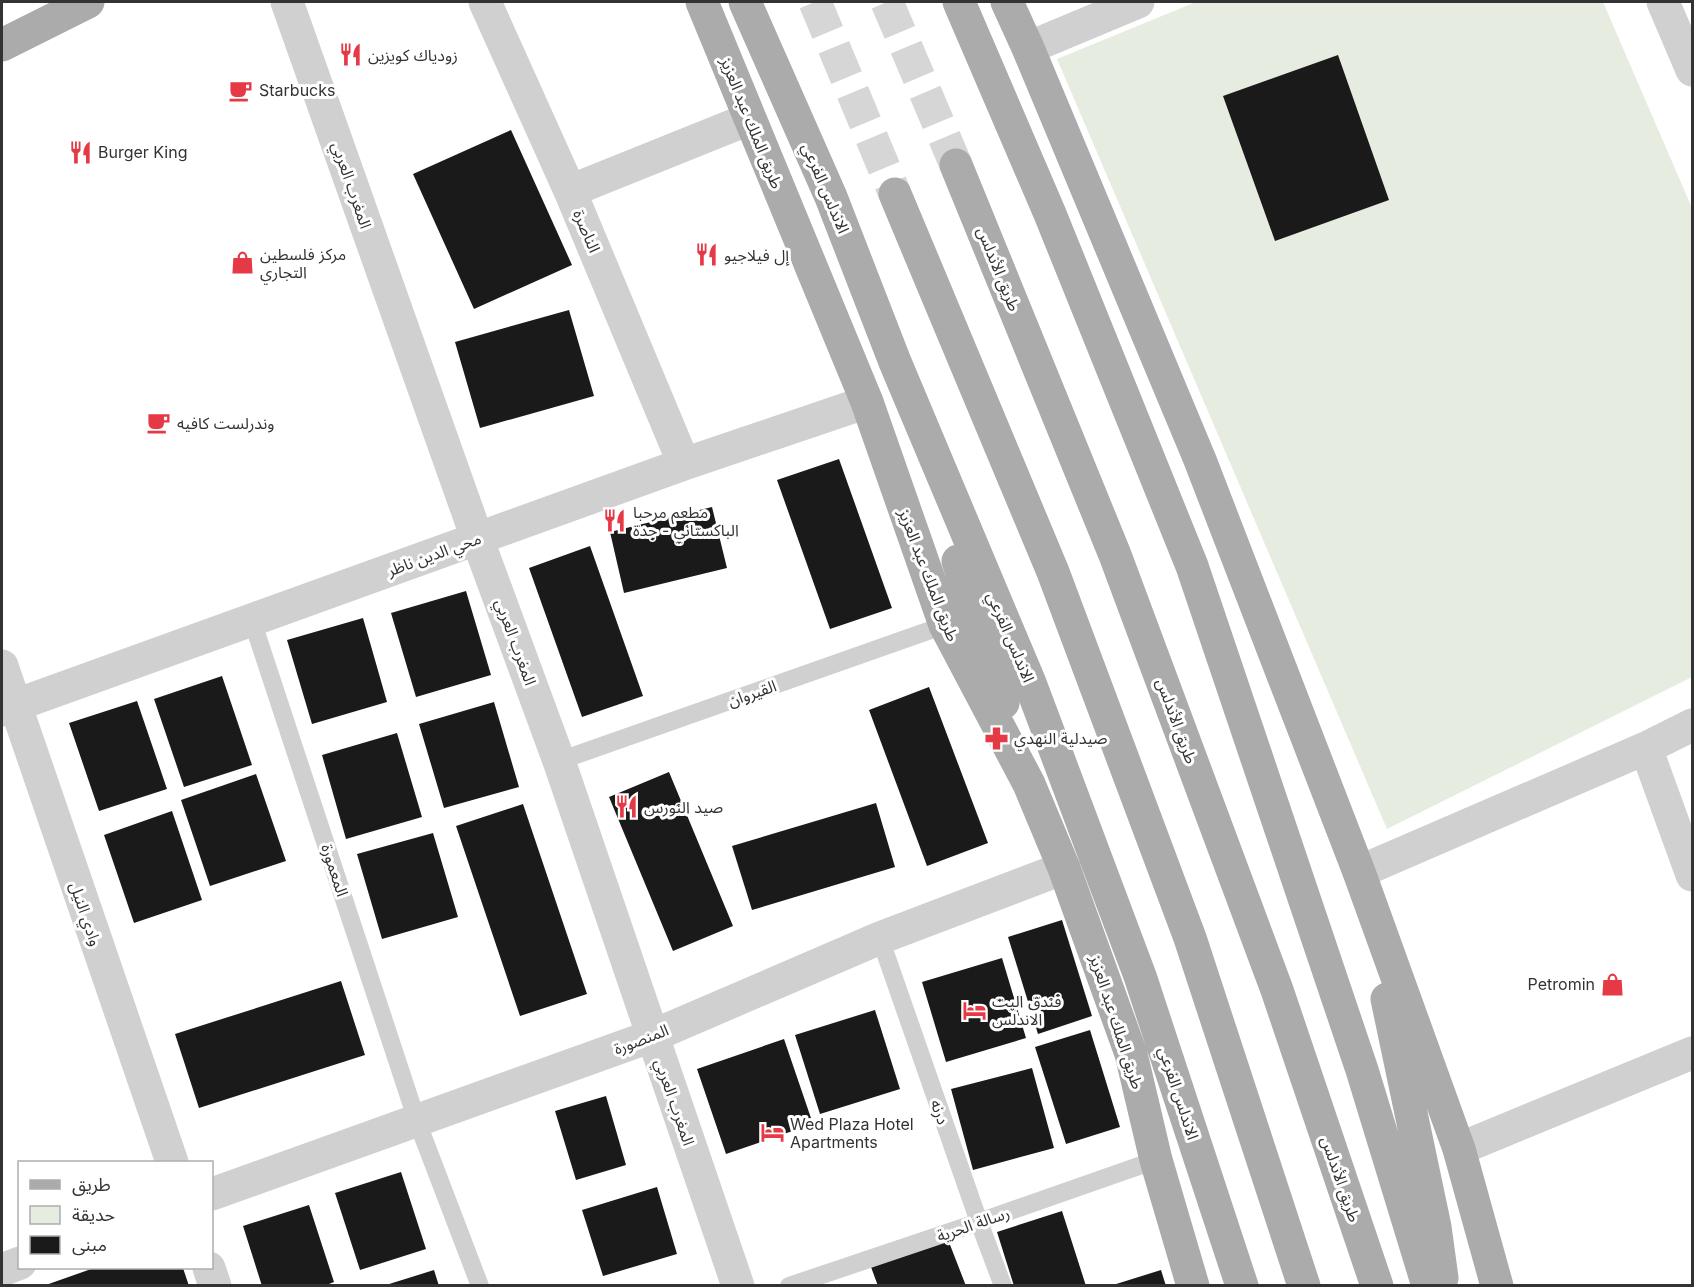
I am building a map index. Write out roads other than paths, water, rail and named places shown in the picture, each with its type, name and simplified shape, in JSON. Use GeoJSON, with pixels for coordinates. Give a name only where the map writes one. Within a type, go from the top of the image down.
{"type":"FeatureCollection","features":[{"type":"Feature","properties":{"kind":"main road"},"geometry":{"type":"LineString","coordinates":[[2,45],[88,2]]}},
{"type":"Feature","properties":{"kind":"main road","name":"طريق الملك عبد العزيز"},"geometry":{"type":"LineString","coordinates":[[702,2],[867,402],[945,625],[1029,784],[1064,868],[1131,1054],[1156,1160],[1193,1286]]}},
{"type":"Feature","properties":{"kind":"main road","name":"الاندلس الفرعي"},"geometry":{"type":"LineString","coordinates":[[745,2],[831,197],[895,362],[1030,683],[1140,976],[1242,1286]]}},
{"type":"Feature","properties":{"kind":"main road"},"geometry":{"type":"LineString","coordinates":[[771,2],[800,70],[831,197]]}},
{"type":"Feature","properties":{"kind":"main road"},"geometry":{"type":"LineString","coordinates":[[935,2],[1050,214]]}},
{"type":"Feature","properties":{"kind":"main road"},"geometry":{"type":"LineString","coordinates":[[959,2],[1050,214],[1192,567],[1362,1070],[1428,1286]]}},
{"type":"Feature","properties":{"kind":"main road"},"geometry":{"type":"LineString","coordinates":[[1007,2],[1200,460],[1359,873],[1459,1149],[1497,1286]]}},
{"type":"Feature","properties":{"kind":"main road","name":"طريق الأندلس"},"geometry":{"type":"LineString","coordinates":[[956,165],[1120,566],[1277,990],[1377,1286]]}},
{"type":"Feature","properties":{"kind":"main road"},"geometry":{"type":"LineString","coordinates":[[895,194],[1061,594],[1190,938],[1304,1286]]}},
{"type":"Feature","properties":{"kind":"main road"},"geometry":{"type":"LineString","coordinates":[[895,362],[1029,784]]}},
{"type":"Feature","properties":{"kind":"main road"},"geometry":{"type":"LineString","coordinates":[[1359,873],[1436,1227],[1443,1286]]}},
{"type":"Feature","properties":{"kind":"main road"},"geometry":{"type":"LineString","coordinates":[[1131,1054],[1226,1286]]}},
{"type":"Feature","properties":{"kind":"street","name":"المغرب العربي"},"geometry":{"type":"LineString","coordinates":[[288,2],[477,538],[559,761],[738,1286]]}},
{"type":"Feature","properties":{"kind":"street","name":"الناصرة"},"geometry":{"type":"LineString","coordinates":[[485,2],[570,191],[684,464]]}},
{"type":"Feature","properties":{"kind":"street"},"geometry":{"type":"LineString","coordinates":[[1028,48],[1138,2]]}},
{"type":"Feature","properties":{"kind":"street"},"geometry":{"type":"LineString","coordinates":[[1663,2],[1692,70]]}},
{"type":"Feature","properties":{"kind":"street"},"geometry":{"type":"LineString","coordinates":[[570,191],[749,118]]}},
{"type":"Feature","properties":{"kind":"street","name":"محي الدين ناظر"},"geometry":{"type":"LineString","coordinates":[[8,708],[684,464],[867,402]]}},
{"type":"Feature","properties":{"kind":"street","name":"وادي النيل"},"geometry":{"type":"LineString","coordinates":[[2,666],[8,708],[172,1161]]}},
{"type":"Feature","properties":{"kind":"street"},"geometry":{"type":"LineString","coordinates":[[1359,873],[1646,748],[1692,725]]}},
{"type":"Feature","properties":{"kind":"street"},"geometry":{"type":"LineString","coordinates":[[1646,748],[1692,875]]}},
{"type":"Feature","properties":{"kind":"street","name":"المنصورة"},"geometry":{"type":"LineString","coordinates":[[213,1194],[652,1036],[880,938],[1064,868]]}},
{"type":"Feature","properties":{"kind":"street"},"geometry":{"type":"LineString","coordinates":[[1459,1149],[1692,1053]]}},
{"type":"Feature","properties":{"kind":"street"},"geometry":{"type":"LineString","coordinates":[[2,1270],[18,1264]]}},
{"type":"Feature","properties":{"kind":"street"},"geometry":{"type":"LineString","coordinates":[[209,1269],[215,1286]]}},
{"type":"Feature","properties":{"kind":"lane","name":"المعمورة"},"geometry":{"type":"LineString","coordinates":[[252,620],[417,1121],[480,1286]]}},
{"type":"Feature","properties":{"kind":"lane","name":"القيروان"},"geometry":{"type":"LineString","coordinates":[[559,761],[945,625]]}},
{"type":"Feature","properties":{"kind":"lane","name":"درنه"},"geometry":{"type":"LineString","coordinates":[[880,938],[978,1222],[1003,1286]]}},
{"type":"Feature","properties":{"kind":"lane","name":"رسالة الحرية"},"geometry":{"type":"LineString","coordinates":[[789,1286],[1156,1160]]}},
{"type":"Feature","properties":{"kind":"tunnel"},"geometry":{"type":"LineString","coordinates":[[815,2],[895,194]]}},
{"type":"Feature","properties":{"kind":"tunnel"},"geometry":{"type":"LineString","coordinates":[[887,2],[956,165]]}},
{"type":"Feature","properties":{"kind":"place","name":"زودياك كويزين"},"geometry":{"type":"Point","coordinates":[350,55]}},
{"type":"Feature","properties":{"kind":"place","name":"Starbucks"},"geometry":{"type":"Point","coordinates":[241,90]}},
{"type":"Feature","properties":{"kind":"place","name":"Burger King"},"geometry":{"type":"Point","coordinates":[80,152]}},
{"type":"Feature","properties":{"kind":"place","name":"إل فيلاجيو"},"geometry":{"type":"Point","coordinates":[706,255]}},
{"type":"Feature","properties":{"kind":"place","name":"مركز فلسطين التجاري"},"geometry":{"type":"Point","coordinates":[242,263]}},
{"type":"Feature","properties":{"kind":"place","name":"وندرلست كافيه"},"geometry":{"type":"Point","coordinates":[159,423]}},
{"type":"Feature","properties":{"kind":"place","name":"مطعم مرحبا الباكستاني - جدة"},"geometry":{"type":"Point","coordinates":[615,521]}},
{"type":"Feature","properties":{"kind":"place","name":"صيدلية النهدي"},"geometry":{"type":"Point","coordinates":[996,738]}},
{"type":"Feature","properties":{"kind":"place","name":"صيد النورس"},"geometry":{"type":"Point","coordinates":[626,807]}},
{"type":"Feature","properties":{"kind":"place","name":"Petromin"},"geometry":{"type":"Point","coordinates":[1613,984]}},
{"type":"Feature","properties":{"kind":"place","name":"فندق اليت الاندلس"},"geometry":{"type":"Point","coordinates":[974,1010]}},
{"type":"Feature","properties":{"kind":"place","name":"Wed Plaza Hotel Apartments"},"geometry":{"type":"Point","coordinates":[772,1133]}}]}
